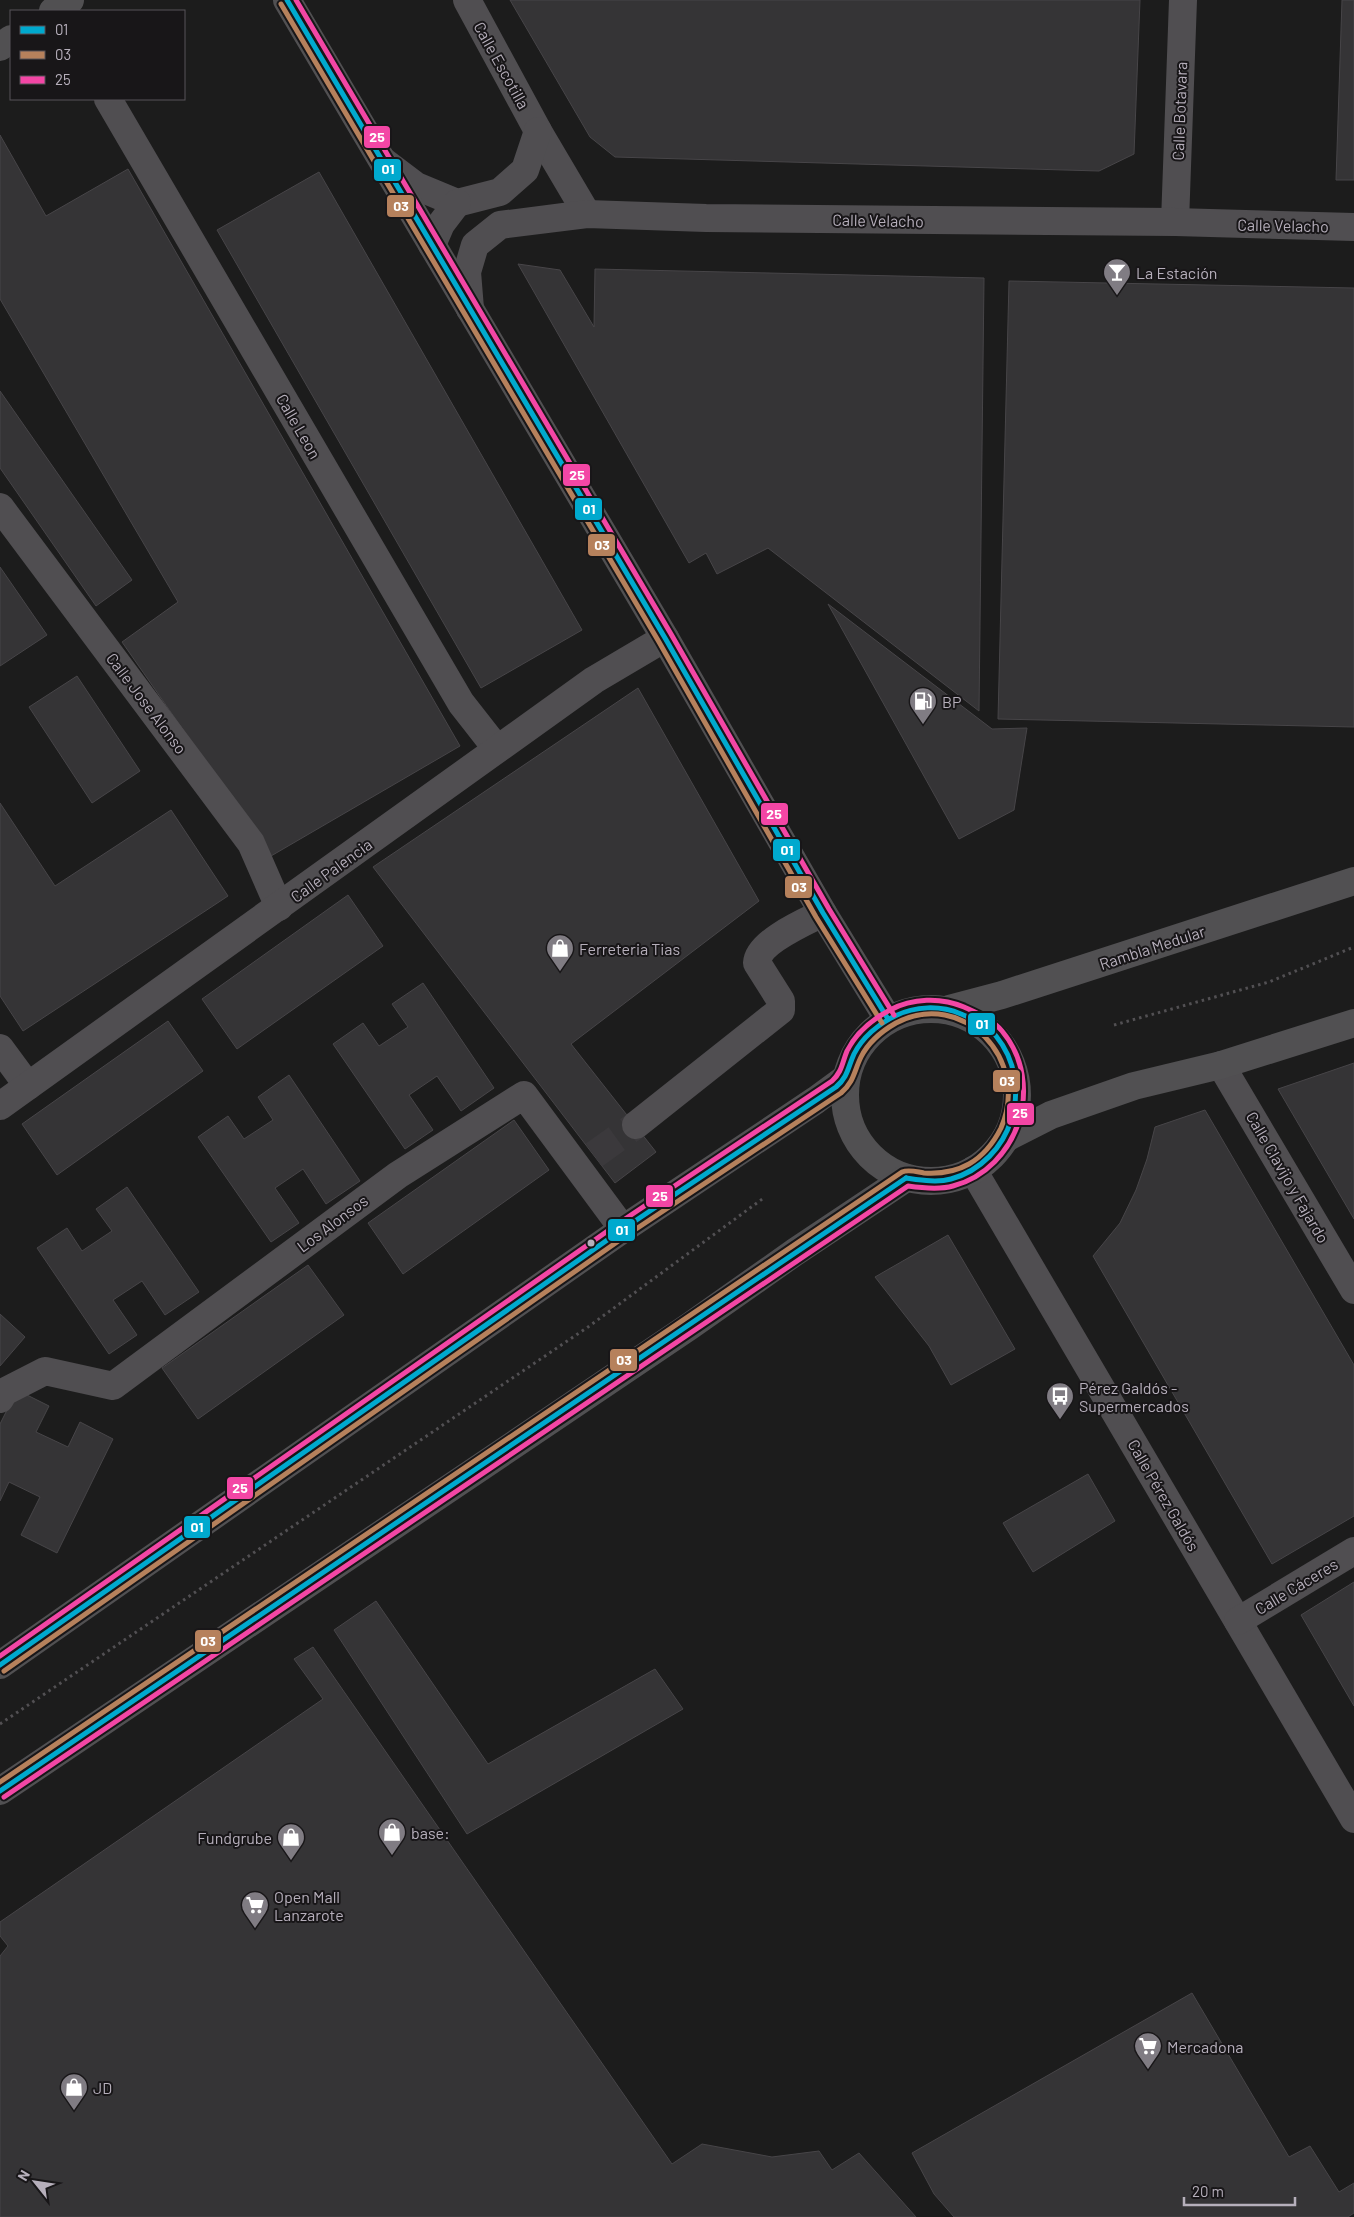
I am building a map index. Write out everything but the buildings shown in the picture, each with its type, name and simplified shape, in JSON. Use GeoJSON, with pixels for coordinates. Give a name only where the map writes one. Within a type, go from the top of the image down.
{"type":"FeatureCollection","features":[{"type":"Feature","properties":{"kind":"main road"},"geometry":{"type":"LineString","coordinates":[[287,0],[665,638],[822,913],[888,1019]]}},
{"type":"Feature","properties":{"kind":"main road","name":"Rambla Medular"},"geometry":{"type":"LineString","coordinates":[[949,1009],[1002,996],[1354,881]]}},
{"type":"Feature","properties":{"kind":"main road"},"geometry":{"type":"LineString","coordinates":[[928,1007],[949,1009],[975,1019],[996,1036],[1010,1059],[1018,1085],[1016,1112],[1006,1138],[992,1156],[973,1170],[952,1179],[929,1181],[906,1178],[883,1167],[864,1150],[851,1128],[849,1120],[845,1103],[846,1078],[854,1054],[869,1034],[888,1019],[908,1011],[928,1007]]}},
{"type":"Feature","properties":{"kind":"main road"},"geometry":{"type":"LineString","coordinates":[[1006,1138],[1050,1116],[1134,1086],[1221,1066],[1354,1023]]}},
{"type":"Feature","properties":{"kind":"main road"},"geometry":{"type":"LineString","coordinates":[[0,1665],[622,1229],[846,1078]]}},
{"type":"Feature","properties":{"kind":"main road"},"geometry":{"type":"LineString","coordinates":[[0,1791],[690,1326],[795,1252],[906,1178]]}},
{"type":"Feature","properties":{"kind":"street","name":"Calle Escotilla"},"geometry":{"type":"LineString","coordinates":[[467,0],[538,130],[587,214]]}},
{"type":"Feature","properties":{"kind":"street","name":"Calle Botavara"},"geometry":{"type":"LineString","coordinates":[[1175,222],[1182,0]]}},
{"type":"Feature","properties":{"kind":"street","name":"Calle Leon"},"geometry":{"type":"LineString","coordinates":[[109,100],[461,703],[497,749]]}},
{"type":"Feature","properties":{"kind":"street"},"geometry":{"type":"LineString","coordinates":[[383,161],[416,186],[457,202],[500,192],[526,170],[538,130]]}},
{"type":"Feature","properties":{"kind":"street"},"geometry":{"type":"LineString","coordinates":[[432,245],[441,224],[457,202]]}},
{"type":"Feature","properties":{"kind":"street","name":"Calle Velacho"},"geometry":{"type":"LineString","coordinates":[[470,309],[467,272],[475,246],[500,224],[587,214],[706,218],[1175,222],[1354,227]]}},
{"type":"Feature","properties":{"kind":"street","name":"Calle Jose Alonso"},"geometry":{"type":"LineString","coordinates":[[0,507],[251,843],[279,907]]}},
{"type":"Feature","properties":{"kind":"street","name":"Calle Palencia"},"geometry":{"type":"LineString","coordinates":[[0,1106],[594,680],[665,638]]}},
{"type":"Feature","properties":{"kind":"street"},"geometry":{"type":"LineString","coordinates":[[636,1125],[781,1010],[782,1002],[757,963],[757,956],[762,949],[790,930],[822,913]]}},
{"type":"Feature","properties":{"kind":"street"},"geometry":{"type":"LineString","coordinates":[[0,1048],[28,1086]]}},
{"type":"Feature","properties":{"kind":"street","name":"Calle Clavijo y Fajardo"},"geometry":{"type":"LineString","coordinates":[[1221,1066],[1354,1290]]}},
{"type":"Feature","properties":{"kind":"street","name":"Los Alonsos"},"geometry":{"type":"LineString","coordinates":[[0,1399],[4,1392],[45,1371],[113,1386],[398,1175],[524,1095],[585,1160],[622,1229]]}},
{"type":"Feature","properties":{"kind":"street","name":"Calle Pérez Galdós"},"geometry":{"type":"LineString","coordinates":[[973,1170],[1354,1819]]}},
{"type":"Feature","properties":{"kind":"street","name":"Calle Cáceres"},"geometry":{"type":"LineString","coordinates":[[1238,1621],[1354,1551]]}},
{"type":"Feature","properties":{"kind":"path"},"geometry":{"type":"LineString","coordinates":[[1114,1026],[1269,982],[1354,947]]}},
{"type":"Feature","properties":{"kind":"path"},"geometry":{"type":"LineString","coordinates":[[0,1724],[588,1326],[765,1197]]}},
{"type":"Feature","properties":{"kind":"tunnel"},"geometry":{"type":"LineString","coordinates":[[594,1155],[636,1125]]}},
{"type":"Feature","properties":{"kind":"transit line","name":"01"},"geometry":{"type":"LineString","coordinates":[[287,0],[665,638],[823,913],[888,1019]]}},
{"type":"Feature","properties":{"kind":"transit line","name":"25"},"geometry":{"type":"LineString","coordinates":[[296,0],[671,634],[829,909],[894,1015]]}},
{"type":"Feature","properties":{"kind":"transit line","name":"03"},"geometry":{"type":"LineString","coordinates":[[281,4],[659,642],[816,917],[882,1023]]}},
{"type":"Feature","properties":{"kind":"transit line","name":"25"},"geometry":{"type":"LineString","coordinates":[[0,1656],[619,1223],[832,1081],[840,1071],[847,1051],[855,1038],[871,1022],[884,1014],[899,1006],[917,1001],[936,1000],[955,1004],[979,1014],[994,1023],[1002,1031],[1015,1052],[1022,1075],[1023,1099],[1019,1122],[1009,1143],[995,1162],[976,1176],[953,1186],[942,1188],[908,1186],[4,1797]]}},
{"type":"Feature","properties":{"kind":"transit line","name":"01"},"geometry":{"type":"LineString","coordinates":[[0,1665],[623,1229],[836,1087],[845,1076],[861,1042],[883,1023],[911,1010],[936,1008],[953,1011],[975,1020],[988,1029],[996,1036],[1008,1056],[1014,1077],[1015,1098],[1011,1120],[1003,1139],[989,1156],[972,1170],[951,1179],[940,1181],[906,1178]]}},
{"type":"Feature","properties":{"kind":"transit line","name":"03"},"geometry":{"type":"LineString","coordinates":[[0,1782],[902,1172],[942,1173],[964,1167],[974,1161],[988,1148],[1001,1128],[1008,1103],[1007,1078],[999,1056],[985,1037],[967,1023],[945,1015],[921,1015],[891,1026],[867,1047],[851,1080],[841,1093],[627,1235],[4,1671]]}},
{"type":"Feature","properties":{"kind":"transit line","name":"01"},"geometry":{"type":"LineString","coordinates":[[0,1791],[906,1178]]}},
{"type":"Feature","properties":{"kind":"place","name":"La Estación"},"geometry":{"type":"Point","coordinates":[1117,296]}},
{"type":"Feature","properties":{"kind":"place","name":"BP"},"geometry":{"type":"Point","coordinates":[923,725]}},
{"type":"Feature","properties":{"kind":"place","name":"Ferreteria Tias"},"geometry":{"type":"Point","coordinates":[560,972]}},
{"type":"Feature","properties":{"kind":"place","name":"Pérez Galdós - Supermercados"},"geometry":{"type":"Point","coordinates":[1060,1420]}},
{"type":"Feature","properties":{"kind":"place","name":"base:"},"geometry":{"type":"Point","coordinates":[392,1856]}},
{"type":"Feature","properties":{"kind":"place","name":"Fundgrube"},"geometry":{"type":"Point","coordinates":[291,1861]}},
{"type":"Feature","properties":{"kind":"place","name":"Open Mall Lanzarote"},"geometry":{"type":"Point","coordinates":[255,1929]}},
{"type":"Feature","properties":{"kind":"place","name":"Mercadona"},"geometry":{"type":"Point","coordinates":[1148,2070]}},
{"type":"Feature","properties":{"kind":"place","name":"JD"},"geometry":{"type":"Point","coordinates":[74,2111]}}]}
